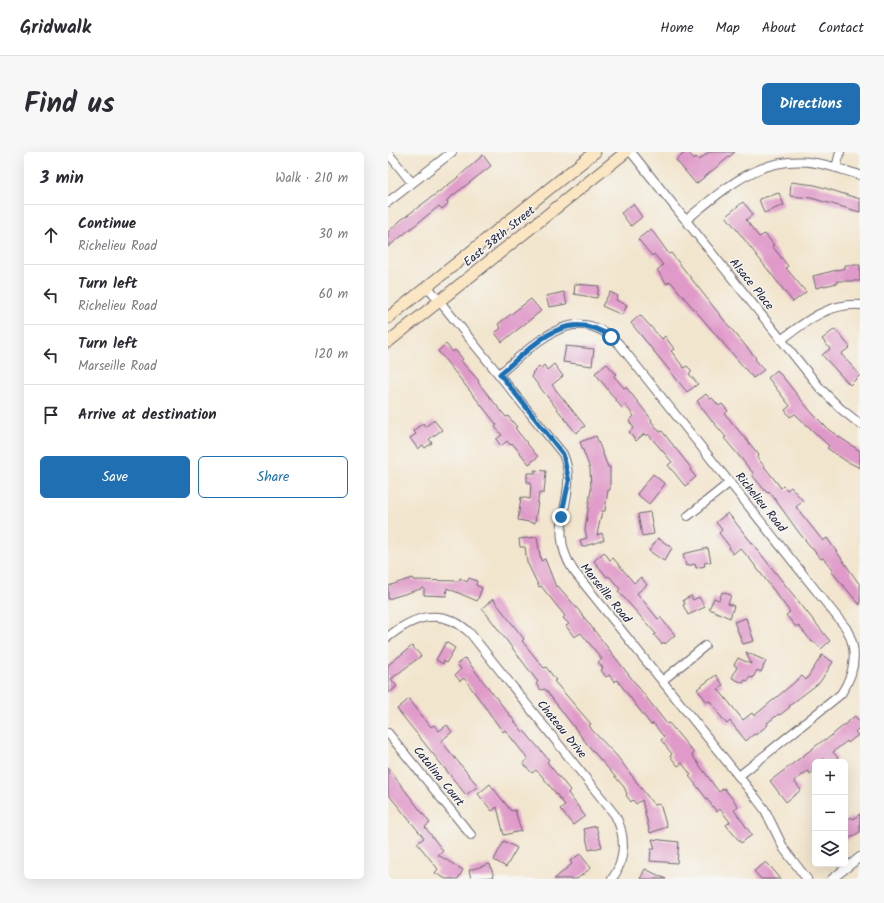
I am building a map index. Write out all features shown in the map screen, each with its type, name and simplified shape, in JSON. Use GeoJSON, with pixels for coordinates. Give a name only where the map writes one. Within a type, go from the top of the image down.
{"type":"FeatureCollection","features":[{"type":"Feature","properties":{"kind":"main road","name":"East 38th Street"},"geometry":{"type":"LineString","coordinates":[[388,318],[595,152]]}},
{"type":"Feature","properties":{"kind":"main road","name":"East 38th Street"},"geometry":{"type":"LineString","coordinates":[[388,342],[626,152]]}},
{"type":"Feature","properties":{"kind":"street"},"geometry":{"type":"LineString","coordinates":[[388,202],[452,152]]}},
{"type":"Feature","properties":{"kind":"street","name":"Alsace Place"},"geometry":{"type":"LineString","coordinates":[[631,152],[825,394],[860,424]]}},
{"type":"Feature","properties":{"kind":"street"},"geometry":{"type":"LineString","coordinates":[[836,168],[840,152]]}},
{"type":"Feature","properties":{"kind":"street"},"geometry":{"type":"LineString","coordinates":[[388,153],[412,183]]}},
{"type":"Feature","properties":{"kind":"street"},"geometry":{"type":"LineString","coordinates":[[686,220],[735,181],[760,168],[791,162],[815,163],[860,176]]}},
{"type":"Feature","properties":{"kind":"street","name":"Marseille Road"},"geometry":{"type":"LineString","coordinates":[[428,287],[557,446],[566,462],[569,485],[561,517],[560,531],[563,549],[570,566],[758,800],[784,849],[807,879]]}},
{"type":"Feature","properties":{"kind":"street"},"geometry":{"type":"LineString","coordinates":[[781,340],[815,315],[832,308],[860,305]]}},
{"type":"Feature","properties":{"kind":"street","name":"Richelieu Road"},"geometry":{"type":"LineString","coordinates":[[500,374],[555,330],[572,325],[586,326],[598,329],[611,337],[846,628],[852,642],[854,658],[852,675],[838,697],[739,776]]}},
{"type":"Feature","properties":{"kind":"street"},"geometry":{"type":"LineString","coordinates":[[688,516],[730,483]]}},
{"type":"Feature","properties":{"kind":"street","name":"Chateau Drive"},"geometry":{"type":"LineString","coordinates":[[388,637],[402,626],[414,620],[427,617],[440,618],[461,625],[470,633],[613,811],[621,827],[623,848],[620,866],[613,878]]}},
{"type":"Feature","properties":{"kind":"street"},"geometry":{"type":"LineString","coordinates":[[662,681],[705,646]]}},
{"type":"Feature","properties":{"kind":"street","name":"Catalina Court"},"geometry":{"type":"LineString","coordinates":[[388,732],[471,835]]}},
{"type":"Feature","properties":{"kind":"street"},"geometry":{"type":"LineString","coordinates":[[832,879],[860,857]]}},
{"type":"Feature","properties":{"kind":"building"},"geometry":{"type":"Polygon","coordinates":[[[688,152],[694,159],[696,157],[699,160],[709,152],[735,152],[696,184],[676,160],[688,152]]]}},
{"type":"Feature","properties":{"kind":"building"},"geometry":{"type":"Polygon","coordinates":[[[483,155],[491,166],[447,200],[448,204],[442,209],[439,206],[388,247],[388,232],[401,220],[456,179],[483,155]]]}},
{"type":"Feature","properties":{"kind":"building"},"geometry":{"type":"Polygon","coordinates":[[[791,182],[815,185],[860,199],[860,212],[811,198],[790,196],[791,182]]]}},
{"type":"Feature","properties":{"kind":"building"},"geometry":{"type":"Polygon","coordinates":[[[779,193],[784,205],[764,213],[759,199],[779,193]]]}},
{"type":"Feature","properties":{"kind":"building"},"geometry":{"type":"Polygon","coordinates":[[[743,202],[753,214],[746,220],[759,237],[765,234],[774,245],[772,246],[788,266],[786,268],[806,292],[793,302],[726,216],[743,202]]]}},
{"type":"Feature","properties":{"kind":"building"},"geometry":{"type":"Polygon","coordinates":[[[633,204],[642,217],[631,226],[621,213],[633,204]]]}},
{"type":"Feature","properties":{"kind":"building"},"geometry":{"type":"Polygon","coordinates":[[[651,229],[669,254],[671,253],[756,358],[755,359],[764,370],[753,378],[670,281],[667,284],[657,270],[663,265],[654,254],[652,256],[638,239],[651,229]]]}},
{"type":"Feature","properties":{"kind":"building"},"geometry":{"type":"Polygon","coordinates":[[[845,265],[860,265],[860,281],[837,281],[837,283],[816,288],[813,276],[845,268],[845,265]]]}},
{"type":"Feature","properties":{"kind":"building"},"geometry":{"type":"Polygon","coordinates":[[[575,284],[599,286],[597,298],[574,294],[575,284]]]}},
{"type":"Feature","properties":{"kind":"building"},"geometry":{"type":"Polygon","coordinates":[[[564,292],[567,304],[549,307],[546,296],[564,292]]]}},
{"type":"Feature","properties":{"kind":"building"},"geometry":{"type":"Polygon","coordinates":[[[610,292],[618,296],[616,300],[627,305],[622,315],[602,306],[610,292]]]}},
{"type":"Feature","properties":{"kind":"building"},"geometry":{"type":"Polygon","coordinates":[[[531,299],[541,311],[502,342],[495,333],[501,328],[498,324],[531,299]]]}},
{"type":"Feature","properties":{"kind":"building"},"geometry":{"type":"Polygon","coordinates":[[[640,315],[662,339],[665,336],[674,349],[671,351],[684,368],[687,366],[692,371],[689,374],[698,384],[687,392],[631,323],[640,315]]]}},
{"type":"Feature","properties":{"kind":"building"},"geometry":{"type":"Polygon","coordinates":[[[835,329],[850,347],[841,354],[860,375],[850,385],[822,355],[830,349],[822,339],[835,329]]]}},
{"type":"Feature","properties":{"kind":"building"},"geometry":{"type":"Polygon","coordinates":[[[446,344],[453,352],[455,350],[463,359],[461,361],[479,381],[478,382],[480,385],[506,417],[508,416],[517,427],[515,428],[538,457],[529,464],[512,443],[510,445],[507,441],[501,446],[496,439],[502,435],[495,427],[497,425],[438,351],[446,344]]]}},
{"type":"Feature","properties":{"kind":"building"},"geometry":{"type":"Polygon","coordinates":[[[566,346],[594,349],[592,366],[563,362],[566,346]]]}},
{"type":"Feature","properties":{"kind":"building"},"geometry":{"type":"Polygon","coordinates":[[[554,364],[563,376],[552,385],[585,426],[576,433],[531,376],[539,366],[541,368],[544,365],[547,370],[554,364]]]}},
{"type":"Feature","properties":{"kind":"building"},"geometry":{"type":"Polygon","coordinates":[[[607,364],[616,374],[614,376],[624,388],[626,387],[652,420],[651,421],[660,432],[662,431],[691,468],[690,470],[696,477],[685,486],[668,465],[672,462],[648,434],[646,436],[644,434],[636,441],[629,432],[634,428],[629,421],[634,416],[625,405],[622,408],[595,373],[607,364]]]}},
{"type":"Feature","properties":{"kind":"building"},"geometry":{"type":"Polygon","coordinates":[[[777,370],[812,413],[829,430],[860,451],[860,468],[846,461],[827,448],[829,446],[795,414],[790,417],[785,410],[790,406],[768,378],[777,370]]]}},
{"type":"Feature","properties":{"kind":"building"},"geometry":{"type":"Polygon","coordinates":[[[706,394],[719,406],[722,404],[728,411],[725,414],[759,455],[757,457],[781,488],[783,486],[787,490],[791,487],[803,501],[796,507],[823,541],[827,538],[860,585],[860,605],[831,571],[833,570],[823,558],[821,559],[800,534],[769,491],[767,493],[752,475],[754,474],[707,415],[697,401],[706,394]]]}},
{"type":"Feature","properties":{"kind":"building"},"geometry":{"type":"Polygon","coordinates":[[[434,420],[442,430],[429,439],[432,443],[425,448],[423,445],[418,449],[410,438],[416,434],[413,431],[423,423],[425,427],[434,420]]]}},
{"type":"Feature","properties":{"kind":"building"},"geometry":{"type":"Polygon","coordinates":[[[596,436],[608,467],[610,467],[610,490],[608,490],[605,511],[602,511],[597,535],[602,533],[604,540],[582,547],[580,540],[587,538],[585,530],[591,489],[590,469],[580,442],[596,436]]]}},
{"type":"Feature","properties":{"kind":"building"},"geometry":{"type":"Polygon","coordinates":[[[534,470],[546,471],[544,493],[539,493],[535,523],[518,520],[521,497],[530,499],[531,482],[527,482],[527,473],[536,473],[534,470]]]}},
{"type":"Feature","properties":{"kind":"building"},"geometry":{"type":"Polygon","coordinates":[[[653,474],[665,484],[649,504],[637,494],[653,474]]]}},
{"type":"Feature","properties":{"kind":"building"},"geometry":{"type":"Polygon","coordinates":[[[650,512],[654,534],[642,536],[638,514],[650,512]]]}},
{"type":"Feature","properties":{"kind":"building"},"geometry":{"type":"Polygon","coordinates":[[[728,513],[830,641],[821,649],[815,642],[812,642],[798,625],[796,627],[786,615],[790,612],[740,548],[733,554],[729,548],[730,547],[719,533],[722,530],[716,522],[728,513]]]}},
{"type":"Feature","properties":{"kind":"building"},"geometry":{"type":"Polygon","coordinates":[[[537,537],[541,561],[545,559],[556,587],[558,586],[576,607],[667,724],[669,723],[694,753],[692,755],[719,792],[724,788],[738,806],[734,810],[752,835],[741,843],[726,825],[730,822],[720,809],[717,812],[689,776],[691,775],[682,763],[678,766],[670,756],[672,754],[661,740],[664,737],[653,723],[651,725],[617,680],[615,682],[609,675],[606,677],[601,670],[603,668],[598,662],[602,659],[581,633],[574,637],[566,626],[569,624],[563,618],[565,616],[541,586],[539,587],[527,562],[525,547],[520,547],[519,539],[537,537]]]}},
{"type":"Feature","properties":{"kind":"building"},"geometry":{"type":"Polygon","coordinates":[[[658,538],[672,548],[664,561],[649,551],[658,538]]]}},
{"type":"Feature","properties":{"kind":"building"},"geometry":{"type":"Polygon","coordinates":[[[708,548],[711,562],[704,563],[705,566],[696,568],[695,564],[686,566],[683,554],[708,548]]]}},
{"type":"Feature","properties":{"kind":"building"},"geometry":{"type":"Polygon","coordinates":[[[604,552],[610,560],[613,558],[634,583],[641,577],[647,585],[637,593],[658,619],[660,617],[675,635],[665,644],[664,642],[662,644],[654,635],[656,634],[618,591],[620,589],[609,576],[607,577],[594,561],[604,552]]]}},
{"type":"Feature","properties":{"kind":"building"},"geometry":{"type":"Polygon","coordinates":[[[412,578],[413,580],[459,581],[460,578],[467,582],[469,578],[477,581],[476,585],[482,588],[477,601],[447,588],[446,596],[424,595],[424,588],[388,599],[388,586],[412,578]]]}},
{"type":"Feature","properties":{"kind":"building"},"geometry":{"type":"Polygon","coordinates":[[[722,592],[731,595],[728,604],[734,606],[730,618],[709,609],[714,598],[719,600],[722,592]]]}},
{"type":"Feature","properties":{"kind":"building"},"geometry":{"type":"Polygon","coordinates":[[[691,596],[693,600],[699,597],[705,607],[688,615],[683,605],[685,604],[683,600],[691,596]]]}},
{"type":"Feature","properties":{"kind":"building"},"geometry":{"type":"Polygon","coordinates":[[[493,599],[524,639],[522,641],[544,668],[546,667],[556,680],[554,681],[591,724],[589,725],[592,730],[617,756],[654,805],[660,804],[667,827],[650,833],[642,800],[636,804],[633,800],[631,802],[626,795],[627,794],[624,787],[587,744],[545,689],[541,690],[536,684],[538,682],[482,608],[493,599]]]}},
{"type":"Feature","properties":{"kind":"building"},"geometry":{"type":"Polygon","coordinates":[[[746,618],[754,641],[743,644],[734,622],[746,618]]]}},
{"type":"Feature","properties":{"kind":"building"},"geometry":{"type":"Polygon","coordinates":[[[446,642],[455,648],[446,663],[444,661],[443,664],[436,660],[446,642]]]}},
{"type":"Feature","properties":{"kind":"building"},"geometry":{"type":"Polygon","coordinates":[[[412,646],[421,656],[391,679],[397,686],[388,694],[388,665],[412,646]]]}},
{"type":"Feature","properties":{"kind":"building"},"geometry":{"type":"Polygon","coordinates":[[[746,652],[766,661],[761,672],[757,670],[753,678],[749,677],[748,681],[745,680],[743,683],[732,678],[737,667],[734,665],[738,658],[751,664],[746,652]]]}},
{"type":"Feature","properties":{"kind":"building"},"geometry":{"type":"Polygon","coordinates":[[[822,655],[833,662],[820,682],[789,706],[790,707],[780,715],[779,714],[767,723],[768,725],[746,741],[730,721],[727,724],[710,701],[707,702],[697,689],[716,675],[723,685],[718,689],[743,720],[752,713],[754,716],[802,676],[806,680],[822,655]]]}},
{"type":"Feature","properties":{"kind":"building"},"geometry":{"type":"Polygon","coordinates":[[[465,658],[523,732],[524,731],[549,760],[547,762],[570,790],[568,793],[585,816],[573,825],[560,809],[565,805],[536,770],[532,773],[523,763],[528,759],[505,730],[503,732],[464,678],[460,681],[455,675],[461,669],[457,664],[465,658]]]}},
{"type":"Feature","properties":{"kind":"building"},"geometry":{"type":"Polygon","coordinates":[[[409,699],[431,727],[434,725],[439,731],[447,725],[452,732],[441,741],[478,786],[466,795],[397,709],[409,699]]]}},
{"type":"Feature","properties":{"kind":"building"},"geometry":{"type":"Polygon","coordinates":[[[855,716],[860,722],[860,727],[855,732],[858,735],[848,743],[847,741],[833,752],[838,758],[837,759],[812,759],[812,772],[810,774],[808,771],[794,781],[801,790],[786,802],[770,781],[825,739],[826,740],[855,716]]]}},
{"type":"Feature","properties":{"kind":"building"},"geometry":{"type":"Polygon","coordinates":[[[388,768],[430,823],[425,827],[443,851],[438,855],[463,870],[458,879],[446,879],[435,873],[438,869],[417,843],[424,838],[388,794],[388,768]]]}},
{"type":"Feature","properties":{"kind":"building"},"geometry":{"type":"Polygon","coordinates":[[[490,784],[511,811],[515,810],[521,831],[504,835],[497,807],[492,811],[478,794],[490,784]]]}},
{"type":"Feature","properties":{"kind":"building"},"geometry":{"type":"Polygon","coordinates":[[[860,814],[860,832],[848,839],[848,820],[851,817],[853,819],[860,814]]]}},
{"type":"Feature","properties":{"kind":"building"},"geometry":{"type":"Polygon","coordinates":[[[596,826],[602,847],[589,850],[584,829],[596,826]]]}},
{"type":"Feature","properties":{"kind":"building"},"geometry":{"type":"Polygon","coordinates":[[[652,839],[679,842],[677,863],[650,861],[651,849],[655,849],[652,839]]]}},
{"type":"Feature","properties":{"kind":"building"},"geometry":{"type":"Polygon","coordinates":[[[504,841],[517,848],[506,867],[494,860],[504,841]]]}},
{"type":"Feature","properties":{"kind":"building"},"geometry":{"type":"Polygon","coordinates":[[[580,854],[591,868],[577,879],[554,879],[572,864],[570,861],[580,854]]]}},
{"type":"Feature","properties":{"kind":"building"},"geometry":{"type":"Polygon","coordinates":[[[766,862],[781,879],[761,879],[754,871],[766,862]]]}},
{"type":"Feature","properties":{"kind":"building"},"geometry":{"type":"Polygon","coordinates":[[[490,864],[494,877],[471,879],[469,870],[490,864]]]}},
{"type":"Feature","properties":{"kind":"building"},"geometry":{"type":"Polygon","coordinates":[[[645,869],[666,879],[640,879],[645,869]]]}},
{"type":"Feature","properties":{"kind":"route"},"geometry":{"type":"LineString","coordinates":[[561,517],[569,481],[563,454],[500,374],[551,332],[563,327],[572,325],[586,326],[598,329],[611,337]]}}]}
